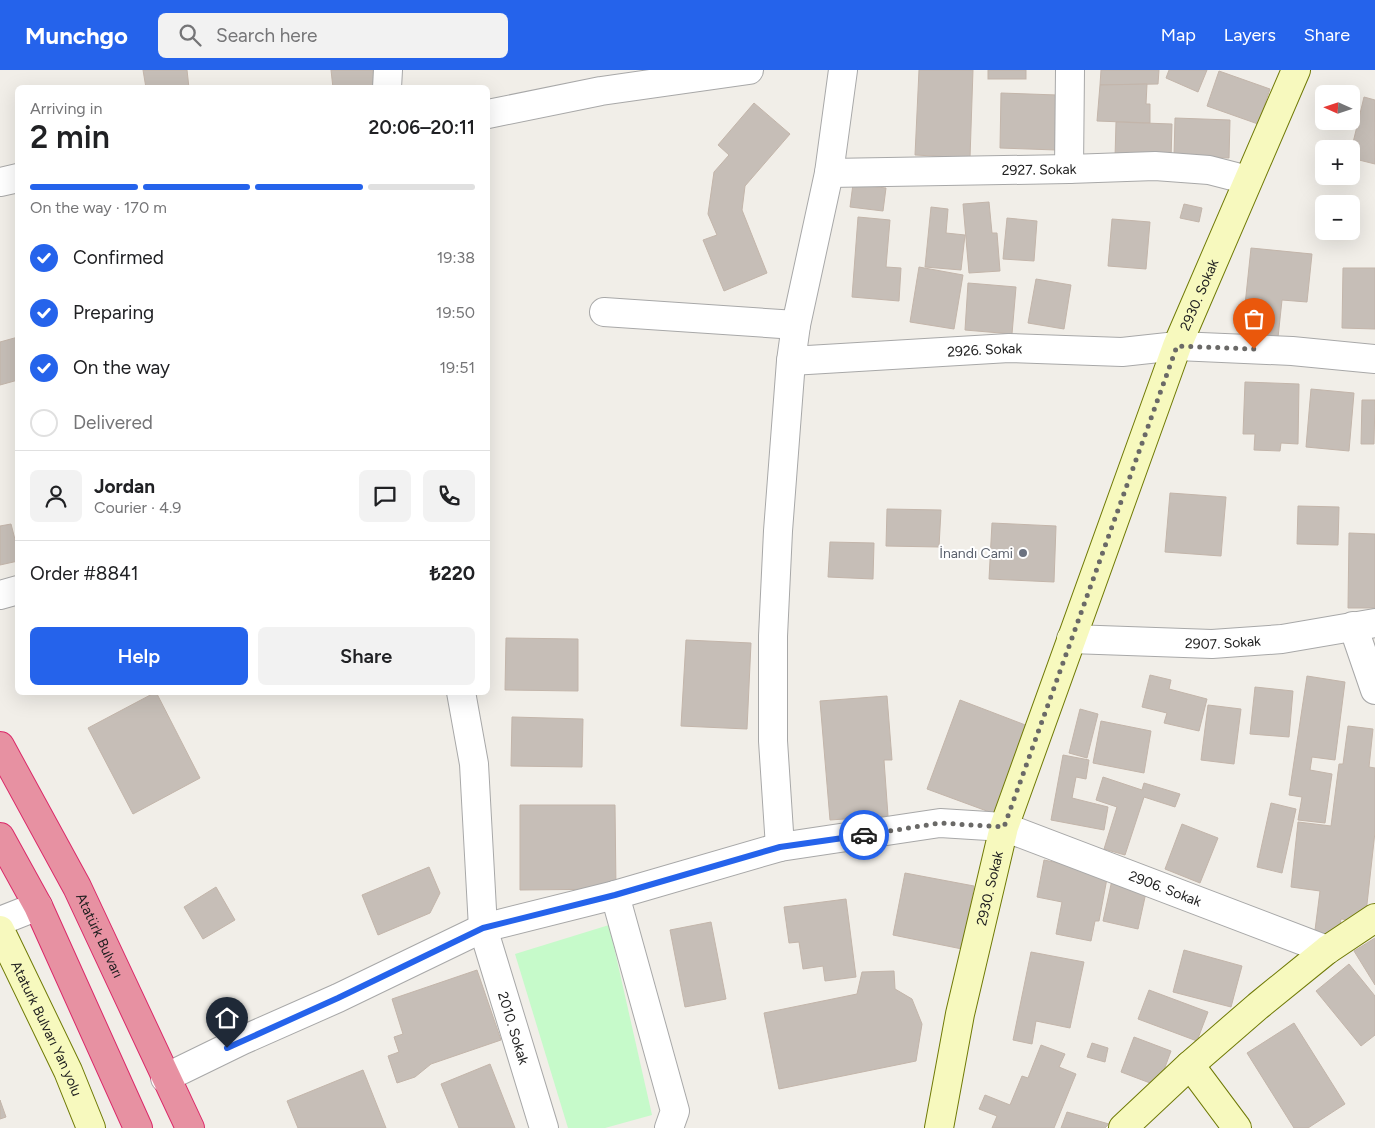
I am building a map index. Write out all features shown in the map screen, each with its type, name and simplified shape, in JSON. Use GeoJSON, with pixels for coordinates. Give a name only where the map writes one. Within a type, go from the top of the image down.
{"type":"FeatureCollection","features":[{"type":"Feature","properties":{"kind":"highway","name":"Atatürk Bulvarı"},"geometry":{"type":"LineString","coordinates":[[0,746],[76,888],[190,1128]]}},
{"type":"Feature","properties":{"kind":"highway"},"geometry":{"type":"LineString","coordinates":[[0,837],[38,906],[138,1128]]}},
{"type":"Feature","properties":{"kind":"street"},"geometry":{"type":"LineString","coordinates":[[387,85],[388,70]]}},
{"type":"Feature","properties":{"kind":"street"},"geometry":{"type":"LineString","coordinates":[[490,114],[602,91],[749,70]]}},
{"type":"Feature","properties":{"kind":"street"},"geometry":{"type":"LineString","coordinates":[[780,847],[773,740],[773,636],[778,531],[791,361],[796,325],[829,173],[843,70]]}},
{"type":"Feature","properties":{"kind":"street"},"geometry":{"type":"LineString","coordinates":[[1069,169],[1070,70]]}},
{"type":"Feature","properties":{"kind":"street","name":"2930. Sokak"},"geometry":{"type":"LineString","coordinates":[[939,1128],[960,1014],[1004,827],[1177,346],[1296,70]]}},
{"type":"Feature","properties":{"kind":"street","name":"2927. Sokak"},"geometry":{"type":"LineString","coordinates":[[829,173],[1155,166],[1209,170],[1248,180]]}},
{"type":"Feature","properties":{"kind":"street"},"geometry":{"type":"LineString","coordinates":[[0,182],[15,179]]}},
{"type":"Feature","properties":{"kind":"street"},"geometry":{"type":"LineString","coordinates":[[604,312],[796,325]]}},
{"type":"Feature","properties":{"kind":"street","name":"2926. Sokak"},"geometry":{"type":"LineString","coordinates":[[791,361],[1009,348],[1122,352],[1177,346],[1292,351],[1375,359]]}},
{"type":"Feature","properties":{"kind":"street"},"geometry":{"type":"LineString","coordinates":[[0,594],[15,591]]}},
{"type":"Feature","properties":{"kind":"street"},"geometry":{"type":"LineString","coordinates":[[1364,624],[1375,690]]}},
{"type":"Feature","properties":{"kind":"street","name":"2907. Sokak"},"geometry":{"type":"LineString","coordinates":[[1071,639],[1212,644],[1282,639],[1364,624]]}},
{"type":"Feature","properties":{"kind":"street","name":"2010. Sokak"},"geometry":{"type":"LineString","coordinates":[[462,695],[474,764],[483,928],[544,1128]]}},
{"type":"Feature","properties":{"kind":"street","name":"2906. Sokak"},"geometry":{"type":"LineString","coordinates":[[165,1078],[483,928],[615,895],[780,847],[940,823],[1004,827],[1327,950]]}},
{"type":"Feature","properties":{"kind":"street"},"geometry":{"type":"LineString","coordinates":[[615,895],[675,1111],[669,1128]]}},
{"type":"Feature","properties":{"kind":"street"},"geometry":{"type":"LineString","coordinates":[[0,922],[38,906]]}},
{"type":"Feature","properties":{"kind":"street"},"geometry":{"type":"LineString","coordinates":[[1123,1128],[1190,1065],[1327,950],[1375,918]]}},
{"type":"Feature","properties":{"kind":"street","name":"Ataturk Bulvarı Yan yolu"},"geometry":{"type":"LineString","coordinates":[[0,930],[68,1071],[91,1128]]}},
{"type":"Feature","properties":{"kind":"street"},"geometry":{"type":"LineString","coordinates":[[1190,1065],[1237,1128]]}},
{"type":"Feature","properties":{"kind":"green space"},"geometry":{"type":"Polygon","coordinates":[[[609,925],[652,1115],[605,1128],[568,1128],[515,954],[609,925]]]}},
{"type":"Feature","properties":{"kind":"building"},"geometry":{"type":"Polygon","coordinates":[[[143,70],[187,70],[189,85],[146,85],[143,70]]]}},
{"type":"Feature","properties":{"kind":"building"},"geometry":{"type":"Polygon","coordinates":[[[331,70],[373,70],[375,85],[333,85],[331,70]]]}},
{"type":"Feature","properties":{"kind":"building"},"geometry":{"type":"Polygon","coordinates":[[[919,70],[973,70],[970,158],[915,155],[919,70]]]}},
{"type":"Feature","properties":{"kind":"building"},"geometry":{"type":"Polygon","coordinates":[[[988,70],[1026,70],[1026,79],[988,79],[988,70]]]}},
{"type":"Feature","properties":{"kind":"building"},"geometry":{"type":"Polygon","coordinates":[[[1101,70],[1159,70],[1158,84],[1100,85],[1101,70]]]}},
{"type":"Feature","properties":{"kind":"building"},"geometry":{"type":"Polygon","coordinates":[[[1169,70],[1207,70],[1198,92],[1166,78],[1169,70]]]}},
{"type":"Feature","properties":{"kind":"building"},"geometry":{"type":"Polygon","coordinates":[[[1219,71],[1270,89],[1258,124],[1207,106],[1219,71]]]}},
{"type":"Feature","properties":{"kind":"building"},"geometry":{"type":"Polygon","coordinates":[[[1147,84],[1146,104],[1150,104],[1150,123],[1097,121],[1100,85],[1147,84]]]}},
{"type":"Feature","properties":{"kind":"building"},"geometry":{"type":"Polygon","coordinates":[[[1001,93],[1057,95],[1056,150],[1000,148],[1001,93]]]}},
{"type":"Feature","properties":{"kind":"building"},"geometry":{"type":"Polygon","coordinates":[[[1364,97],[1375,100],[1375,164],[1360,160],[1360,140],[1354,140],[1356,130],[1360,130],[1360,114],[1364,97]]]}},
{"type":"Feature","properties":{"kind":"building"},"geometry":{"type":"Polygon","coordinates":[[[754,103],[790,134],[745,186],[742,210],[767,273],[724,291],[703,240],[717,235],[708,214],[714,172],[729,155],[718,145],[754,103]]]}},
{"type":"Feature","properties":{"kind":"building"},"geometry":{"type":"Polygon","coordinates":[[[1175,118],[1230,120],[1229,158],[1174,156],[1175,118]]]}},
{"type":"Feature","properties":{"kind":"building"},"geometry":{"type":"Polygon","coordinates":[[[1116,122],[1172,124],[1171,160],[1115,158],[1116,122]]]}},
{"type":"Feature","properties":{"kind":"building"},"geometry":{"type":"Polygon","coordinates":[[[853,184],[886,188],[883,211],[850,207],[853,184]]]}},
{"type":"Feature","properties":{"kind":"building"},"geometry":{"type":"Polygon","coordinates":[[[989,202],[992,233],[997,233],[1000,271],[969,273],[963,204],[989,202]]]}},
{"type":"Feature","properties":{"kind":"building"},"geometry":{"type":"Polygon","coordinates":[[[1184,204],[1202,208],[1199,222],[1180,218],[1184,204]]]}},
{"type":"Feature","properties":{"kind":"building"},"geometry":{"type":"Polygon","coordinates":[[[931,207],[948,209],[946,233],[965,235],[961,270],[925,267],[931,207]]]}},
{"type":"Feature","properties":{"kind":"building"},"geometry":{"type":"Polygon","coordinates":[[[858,217],[890,220],[886,267],[901,268],[899,301],[852,297],[858,217]]]}},
{"type":"Feature","properties":{"kind":"building"},"geometry":{"type":"Polygon","coordinates":[[[1007,218],[1037,221],[1034,261],[1003,259],[1007,218]]]}},
{"type":"Feature","properties":{"kind":"building"},"geometry":{"type":"Polygon","coordinates":[[[1112,219],[1150,222],[1146,269],[1108,266],[1112,219]]]}},
{"type":"Feature","properties":{"kind":"building"},"geometry":{"type":"Polygon","coordinates":[[[1251,248],[1312,254],[1307,302],[1282,300],[1277,347],[1241,343],[1251,248]]]}},
{"type":"Feature","properties":{"kind":"building"},"geometry":{"type":"Polygon","coordinates":[[[919,267],[963,275],[954,329],[910,322],[919,267]]]}},
{"type":"Feature","properties":{"kind":"building"},"geometry":{"type":"Polygon","coordinates":[[[1343,268],[1375,268],[1375,329],[1342,328],[1343,268]]]}},
{"type":"Feature","properties":{"kind":"building"},"geometry":{"type":"Polygon","coordinates":[[[1036,279],[1071,285],[1064,329],[1028,323],[1036,279]]]}},
{"type":"Feature","properties":{"kind":"building"},"geometry":{"type":"Polygon","coordinates":[[[968,283],[1016,287],[1012,334],[965,330],[968,283]]]}},
{"type":"Feature","properties":{"kind":"building"},"geometry":{"type":"Polygon","coordinates":[[[15,338],[15,381],[0,385],[0,342],[15,338]]]}},
{"type":"Feature","properties":{"kind":"building"},"geometry":{"type":"Polygon","coordinates":[[[1245,382],[1299,384],[1298,444],[1281,443],[1280,451],[1254,450],[1255,434],[1243,434],[1245,382]]]}},
{"type":"Feature","properties":{"kind":"building"},"geometry":{"type":"Polygon","coordinates":[[[1311,389],[1354,393],[1349,451],[1306,447],[1311,389]]]}},
{"type":"Feature","properties":{"kind":"building"},"geometry":{"type":"Polygon","coordinates":[[[1362,400],[1375,400],[1374,444],[1361,444],[1362,400]]]}},
{"type":"Feature","properties":{"kind":"building"},"geometry":{"type":"Polygon","coordinates":[[[1170,493],[1226,497],[1221,556],[1165,552],[1170,493]]]}},
{"type":"Feature","properties":{"kind":"building"},"geometry":{"type":"Polygon","coordinates":[[[1298,506],[1339,507],[1338,545],[1297,544],[1298,506]]]}},
{"type":"Feature","properties":{"kind":"building"},"geometry":{"type":"Polygon","coordinates":[[[887,509],[941,510],[939,547],[886,546],[887,509]]]}},
{"type":"Feature","properties":{"kind":"building","name":"İnandı Cami"},"geometry":{"type":"Polygon","coordinates":[[[992,523],[1056,526],[1054,582],[989,579],[992,523]]]}},
{"type":"Feature","properties":{"kind":"building"},"geometry":{"type":"Polygon","coordinates":[[[11,524],[15,539],[15,562],[0,565],[0,526],[11,524]]]}},
{"type":"Feature","properties":{"kind":"building"},"geometry":{"type":"Polygon","coordinates":[[[1349,533],[1375,534],[1375,608],[1348,608],[1349,533]]]}},
{"type":"Feature","properties":{"kind":"building"},"geometry":{"type":"Polygon","coordinates":[[[830,542],[874,543],[873,579],[828,577],[830,542]]]}},
{"type":"Feature","properties":{"kind":"building"},"geometry":{"type":"Polygon","coordinates":[[[506,638],[578,639],[578,691],[505,690],[506,638]]]}},
{"type":"Feature","properties":{"kind":"building"},"geometry":{"type":"Polygon","coordinates":[[[686,640],[751,643],[747,729],[681,726],[686,640]]]}},
{"type":"Feature","properties":{"kind":"building"},"geometry":{"type":"Polygon","coordinates":[[[1150,675],[1171,680],[1169,689],[1207,699],[1199,731],[1164,723],[1167,713],[1142,707],[1150,675]]]}},
{"type":"Feature","properties":{"kind":"building"},"geometry":{"type":"Polygon","coordinates":[[[1307,676],[1345,682],[1335,760],[1312,757],[1310,770],[1332,774],[1325,823],[1298,820],[1302,797],[1289,795],[1307,676]]]}},
{"type":"Feature","properties":{"kind":"building"},"geometry":{"type":"Polygon","coordinates":[[[1255,687],[1293,691],[1289,737],[1250,734],[1255,687]]]}},
{"type":"Feature","properties":{"kind":"building"},"geometry":{"type":"Polygon","coordinates":[[[150,695],[158,695],[200,778],[133,814],[88,728],[150,695]]]}},
{"type":"Feature","properties":{"kind":"building"},"geometry":{"type":"Polygon","coordinates":[[[887,696],[892,760],[884,760],[888,816],[830,820],[820,701],[887,696]]]}},
{"type":"Feature","properties":{"kind":"building"},"geometry":{"type":"Polygon","coordinates":[[[960,700],[1028,726],[995,814],[927,789],[960,700]]]}},
{"type":"Feature","properties":{"kind":"building"},"geometry":{"type":"Polygon","coordinates":[[[1208,705],[1241,709],[1234,764],[1201,760],[1208,705]]]}},
{"type":"Feature","properties":{"kind":"building"},"geometry":{"type":"Polygon","coordinates":[[[1080,709],[1098,714],[1087,758],[1069,753],[1080,709]]]}},
{"type":"Feature","properties":{"kind":"building"},"geometry":{"type":"Polygon","coordinates":[[[512,717],[583,719],[582,767],[511,766],[512,717]]]}},
{"type":"Feature","properties":{"kind":"building"},"geometry":{"type":"Polygon","coordinates":[[[1101,721],[1151,731],[1144,773],[1093,763],[1101,721]]]}},
{"type":"Feature","properties":{"kind":"building"},"geometry":{"type":"Polygon","coordinates":[[[1348,726],[1373,729],[1369,767],[1375,768],[1375,832],[1365,922],[1341,919],[1338,941],[1314,938],[1320,891],[1291,887],[1298,822],[1331,826],[1339,764],[1343,764],[1348,726]]]}},
{"type":"Feature","properties":{"kind":"building"},"geometry":{"type":"Polygon","coordinates":[[[1063,755],[1089,760],[1086,779],[1076,777],[1072,798],[1108,807],[1104,830],[1051,820],[1063,755]]]}},
{"type":"Feature","properties":{"kind":"building"},"geometry":{"type":"Polygon","coordinates":[[[1103,777],[1142,790],[1144,783],[1180,794],[1175,807],[1144,797],[1125,855],[1104,849],[1117,807],[1096,800],[1103,777]]]}},
{"type":"Feature","properties":{"kind":"building"},"geometry":{"type":"Polygon","coordinates":[[[1271,803],[1296,809],[1282,873],[1257,867],[1271,803]]]}},
{"type":"Feature","properties":{"kind":"building"},"geometry":{"type":"Polygon","coordinates":[[[520,805],[615,805],[616,889],[520,890],[520,805]]]}},
{"type":"Feature","properties":{"kind":"building"},"geometry":{"type":"Polygon","coordinates":[[[1182,824],[1218,838],[1200,883],[1165,869],[1182,824]]]}},
{"type":"Feature","properties":{"kind":"building"},"geometry":{"type":"Polygon","coordinates":[[[1044,860],[1108,873],[1099,921],[1095,921],[1091,941],[1056,934],[1062,902],[1037,897],[1044,860]]]}},
{"type":"Feature","properties":{"kind":"building"},"geometry":{"type":"Polygon","coordinates":[[[429,867],[440,893],[430,913],[378,935],[362,895],[429,867]]]}},
{"type":"Feature","properties":{"kind":"building"},"geometry":{"type":"Polygon","coordinates":[[[905,873],[974,886],[962,949],[893,935],[905,873]]]}},
{"type":"Feature","properties":{"kind":"building"},"geometry":{"type":"Polygon","coordinates":[[[1112,880],[1147,888],[1138,929],[1103,921],[1112,880]]]}},
{"type":"Feature","properties":{"kind":"building"},"geometry":{"type":"Polygon","coordinates":[[[216,887],[235,920],[203,939],[184,907],[216,887]]]}},
{"type":"Feature","properties":{"kind":"building"},"geometry":{"type":"Polygon","coordinates":[[[846,899],[856,977],[825,981],[823,966],[803,969],[799,942],[789,943],[784,907],[846,899]]]}},
{"type":"Feature","properties":{"kind":"building"},"geometry":{"type":"Polygon","coordinates":[[[711,922],[726,999],[685,1007],[670,930],[711,922]]]}},
{"type":"Feature","properties":{"kind":"building"},"geometry":{"type":"Polygon","coordinates":[[[1375,938],[1375,985],[1354,951],[1375,938]]]}},
{"type":"Feature","properties":{"kind":"building"},"geometry":{"type":"Polygon","coordinates":[[[1184,950],[1242,966],[1231,1007],[1173,992],[1184,950]]]}},
{"type":"Feature","properties":{"kind":"building"},"geometry":{"type":"Polygon","coordinates":[[[1031,952],[1084,962],[1070,1028],[1036,1021],[1032,1044],[1013,1040],[1031,952]]]}},
{"type":"Feature","properties":{"kind":"building"},"geometry":{"type":"Polygon","coordinates":[[[1349,964],[1375,996],[1375,1035],[1361,1046],[1316,991],[1349,964]]]}},
{"type":"Feature","properties":{"kind":"building"},"geometry":{"type":"Polygon","coordinates":[[[477,970],[501,1040],[431,1064],[415,1077],[397,1083],[388,1056],[399,1052],[394,1037],[403,1034],[392,999],[477,970]]]}},
{"type":"Feature","properties":{"kind":"building"},"geometry":{"type":"Polygon","coordinates":[[[894,971],[895,989],[912,999],[922,1024],[916,1061],[779,1089],[764,1013],[857,994],[862,972],[894,971]]]}},
{"type":"Feature","properties":{"kind":"building"},"geometry":{"type":"Polygon","coordinates":[[[1149,990],[1208,1012],[1197,1041],[1138,1019],[1149,990]]]}},
{"type":"Feature","properties":{"kind":"building"},"geometry":{"type":"Polygon","coordinates":[[[1294,1023],[1345,1104],[1308,1128],[1294,1128],[1247,1053],[1294,1023]]]}},
{"type":"Feature","properties":{"kind":"building"},"geometry":{"type":"Polygon","coordinates":[[[1134,1037],[1171,1051],[1158,1086],[1121,1072],[1134,1037]]]}},
{"type":"Feature","properties":{"kind":"building"},"geometry":{"type":"Polygon","coordinates":[[[1092,1043],[1108,1048],[1105,1062],[1087,1057],[1092,1043]]]}},
{"type":"Feature","properties":{"kind":"building"},"geometry":{"type":"Polygon","coordinates":[[[1041,1045],[1065,1054],[1059,1067],[1076,1074],[1054,1128],[992,1128],[997,1116],[979,1109],[985,1095],[1010,1105],[1022,1076],[1028,1078],[1041,1045]]]}},
{"type":"Feature","properties":{"kind":"building"},"geometry":{"type":"Polygon","coordinates":[[[490,1064],[515,1128],[459,1128],[441,1084],[490,1064]]]}},
{"type":"Feature","properties":{"kind":"building"},"geometry":{"type":"Polygon","coordinates":[[[363,1070],[386,1128],[298,1128],[287,1101],[363,1070]]]}},
{"type":"Feature","properties":{"kind":"building"},"geometry":{"type":"Polygon","coordinates":[[[0,1100],[6,1117],[0,1119],[0,1100]]]}},
{"type":"Feature","properties":{"kind":"building"},"geometry":{"type":"Polygon","coordinates":[[[1067,1112],[1109,1124],[1105,1128],[1061,1128],[1067,1112]]]}},
{"type":"Feature","properties":{"kind":"way so far"},"geometry":{"type":"LineString","coordinates":[[864,835],[940,823],[1004,827],[1177,346],[1254,349]]}},
{"type":"Feature","properties":{"kind":"place","name":"İnandı Cami"},"geometry":{"type":"Point","coordinates":[1023,553]}},
{"type":"Feature","properties":{"kind":"route"},"geometry":{"type":"LineString","coordinates":[[227,1048],[338,998],[483,928],[615,895],[780,847],[864,835]]}}]}
